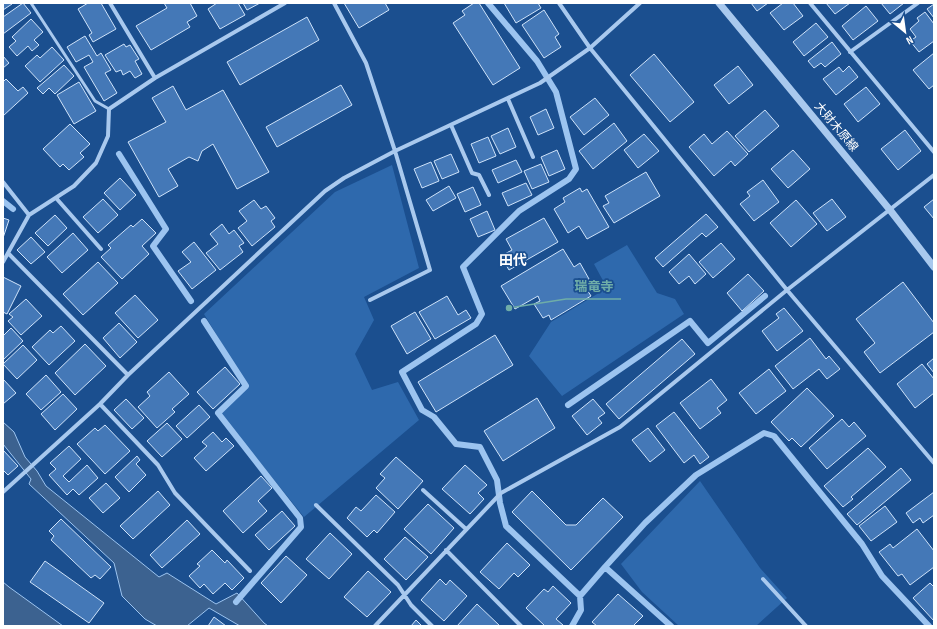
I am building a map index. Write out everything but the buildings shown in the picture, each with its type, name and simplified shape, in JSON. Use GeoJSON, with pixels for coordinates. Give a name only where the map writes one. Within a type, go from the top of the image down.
{"type":"FeatureCollection","features":[{"type":"Feature","properties":{"kind":"street"},"geometry":{"type":"LineString","coordinates":[[110,3],[155,78]]}},
{"type":"Feature","properties":{"kind":"street"},"geometry":{"type":"LineString","coordinates":[[3,262],[29,215],[74,186],[96,163],[108,136],[109,109],[155,78],[285,3]]}},
{"type":"Feature","properties":{"kind":"street"},"geometry":{"type":"LineString","coordinates":[[334,3],[366,63],[395,151],[430,270],[370,300]]}},
{"type":"Feature","properties":{"kind":"street"},"geometry":{"type":"LineString","coordinates":[[560,3],[590,48],[787,290],[934,463]]}},
{"type":"Feature","properties":{"kind":"street"},"geometry":{"type":"LineString","coordinates":[[3,492],[100,404],[128,375],[325,191],[344,178],[395,151],[540,83],[555,74],[590,48],[640,3]]}},
{"type":"Feature","properties":{"kind":"street","name":"大財木原線"},"geometry":{"type":"LineString","coordinates":[[718,3],[890,210],[934,267]]}},
{"type":"Feature","properties":{"kind":"street"},"geometry":{"type":"LineString","coordinates":[[810,3],[934,152]]}},
{"type":"Feature","properties":{"kind":"street"},"geometry":{"type":"LineString","coordinates":[[850,52],[918,3]]}},
{"type":"Feature","properties":{"kind":"street"},"geometry":{"type":"LineString","coordinates":[[508,99],[533,158]]}},
{"type":"Feature","properties":{"kind":"street"},"geometry":{"type":"LineString","coordinates":[[451,125],[472,173],[479,175],[489,195]]}},
{"type":"Feature","properties":{"kind":"street"},"geometry":{"type":"LineString","coordinates":[[375,626],[501,493],[620,427],[787,290],[934,175]]}},
{"type":"Feature","properties":{"kind":"street"},"geometry":{"type":"LineString","coordinates":[[3,182],[29,215]]}},
{"type":"Feature","properties":{"kind":"street"},"geometry":{"type":"LineString","coordinates":[[56,198],[101,249]]}},
{"type":"Feature","properties":{"kind":"street"},"geometry":{"type":"LineString","coordinates":[[8,253],[128,375]]}},
{"type":"Feature","properties":{"kind":"street"},"geometry":{"type":"LineString","coordinates":[[100,404],[158,465],[176,493],[250,571]]}},
{"type":"Feature","properties":{"kind":"street"},"geometry":{"type":"LineString","coordinates":[[423,490],[466,529]]}},
{"type":"Feature","properties":{"kind":"street"},"geometry":{"type":"LineString","coordinates":[[316,505],[398,585],[411,605],[432,626]]}},
{"type":"Feature","properties":{"kind":"street"},"geometry":{"type":"LineString","coordinates":[[446,550],[521,626]]}},
{"type":"Feature","properties":{"kind":"street"},"geometry":{"type":"LineString","coordinates":[[763,580],[806,626]]}},
{"type":"Feature","properties":{"kind":"lane"},"geometry":{"type":"LineString","coordinates":[[30,3],[96,101],[109,109]]}},
{"type":"Feature","properties":{"kind":"shaded area"},"geometry":{"type":"Polygon","coordinates":[[[392,165],[419,268],[364,297],[374,320],[355,354],[372,390],[398,382],[419,420],[304,517],[220,413],[248,387],[204,314],[335,192],[392,165]]]}},
{"type":"Feature","properties":{"kind":"shaded area"},"geometry":{"type":"Polygon","coordinates":[[[627,245],[657,293],[675,299],[684,314],[562,396],[529,356],[551,322],[607,288],[594,264],[627,245]]]}},
{"type":"Feature","properties":{"kind":"shaded area"},"geometry":{"type":"Polygon","coordinates":[[[3,422],[14,432],[25,457],[37,471],[46,486],[159,577],[167,573],[216,604],[237,593],[268,626],[240,626],[209,608],[187,626],[157,626],[145,619],[122,596],[114,563],[29,484],[31,479],[3,444],[3,422]]]}},
{"type":"Feature","properties":{"kind":"shaded area"},"geometry":{"type":"Polygon","coordinates":[[[700,481],[760,568],[787,598],[756,626],[679,626],[642,592],[621,564],[700,481]]]}},
{"type":"Feature","properties":{"kind":"shaded area"},"geometry":{"type":"Polygon","coordinates":[[[3,582],[9,587],[63,626],[3,626],[3,582]]]}},
{"type":"Feature","properties":{"kind":"waterway"},"geometry":{"type":"LineString","coordinates":[[488,3],[537,61],[556,92],[576,169],[569,179],[519,211],[463,267],[482,314],[476,324],[402,372],[422,410],[434,417],[456,444],[480,447],[497,480],[500,503],[506,526],[580,596]]}},
{"type":"Feature","properties":{"kind":"waterway"},"geometry":{"type":"LineString","coordinates":[[119,154],[166,229],[153,246],[191,301]]}},
{"type":"Feature","properties":{"kind":"waterway"},"geometry":{"type":"LineString","coordinates":[[3,201],[13,209]]}},
{"type":"Feature","properties":{"kind":"waterway"},"geometry":{"type":"LineString","coordinates":[[568,405],[690,321],[708,343],[765,296]]}},
{"type":"Feature","properties":{"kind":"waterway"},"geometry":{"type":"LineString","coordinates":[[204,321],[246,386],[218,413],[300,518],[301,527],[236,602]]}},
{"type":"Feature","properties":{"kind":"waterway"},"geometry":{"type":"LineString","coordinates":[[605,567],[645,523],[696,475],[764,433],[774,436],[862,544],[882,576],[929,626]]}},
{"type":"Feature","properties":{"kind":"waterway"},"geometry":{"type":"LineString","coordinates":[[572,626],[581,610],[580,596],[605,567],[671,626]]}},
{"type":"Feature","properties":{"kind":"place","name":"瑞竜寺"},"geometry":{"type":"Point","coordinates":[509,308]}},
{"type":"Feature","properties":{"kind":"district","name":"田代"},"geometry":{"type":"Point","coordinates":[513,260]}}]}
